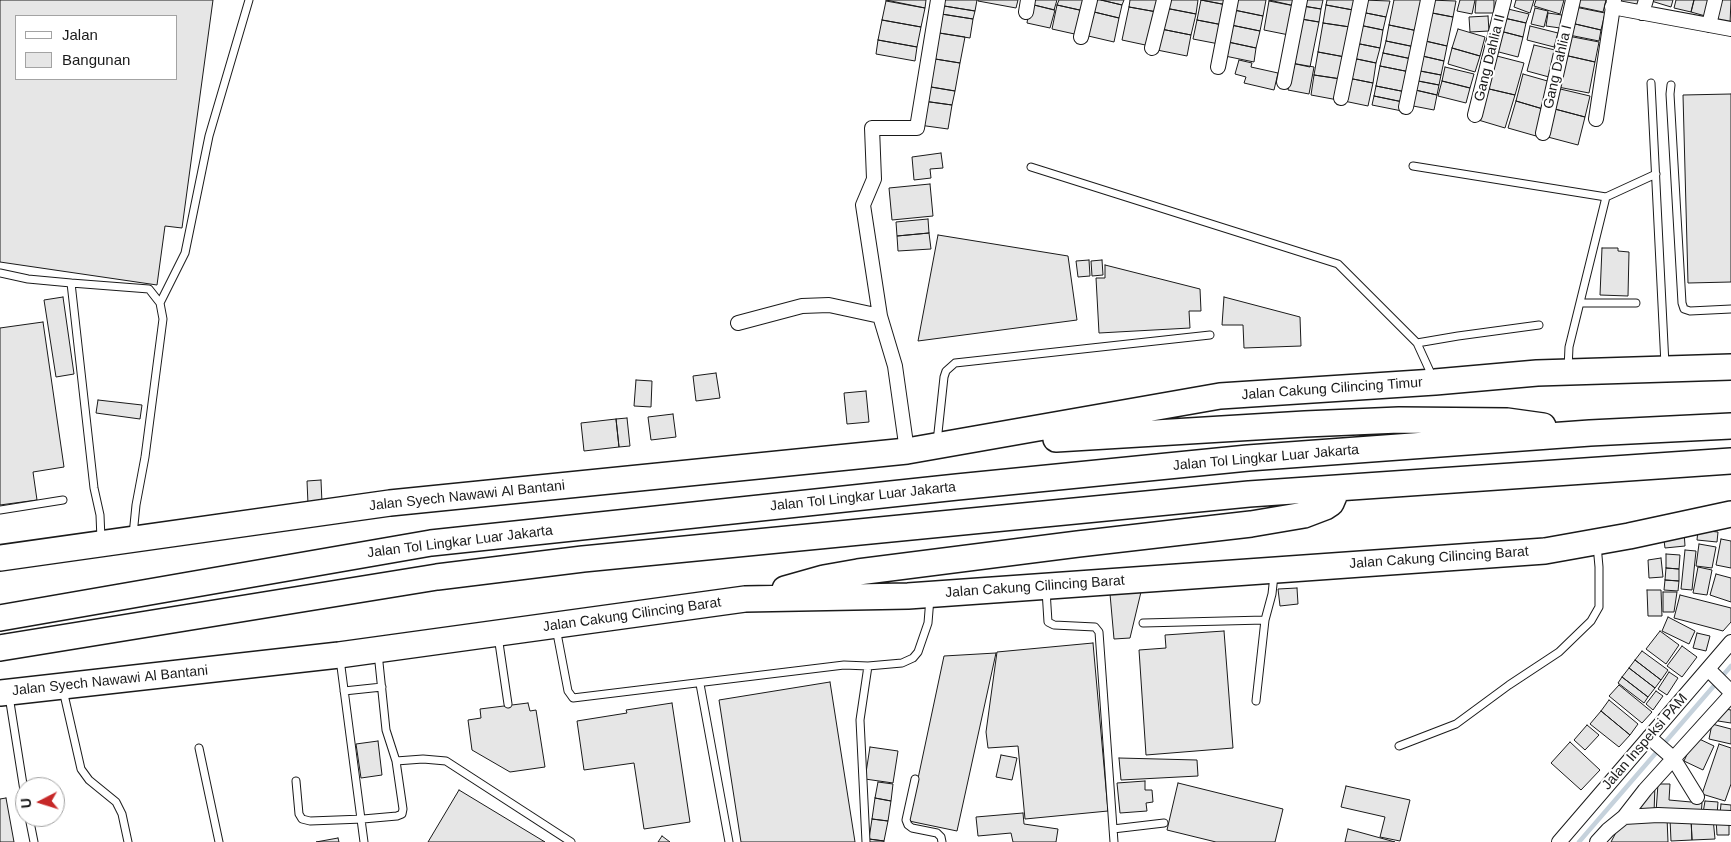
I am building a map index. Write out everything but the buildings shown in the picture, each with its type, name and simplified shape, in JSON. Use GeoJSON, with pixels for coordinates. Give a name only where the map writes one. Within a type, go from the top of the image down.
{"type":"FeatureCollection","features":[{"type":"Feature","properties":{"kind":"highway","name":"Jalan Cakung Cilincing Timur"},"geometry":{"type":"LineString","coordinates":[[936,447],[1220,396],[1435,382],[1537,373],[1731,367]]}},
{"type":"Feature","properties":{"kind":"highway"},"geometry":{"type":"LineString","coordinates":[[936,447],[1399,420],[1507,421],[1590,433]]}},
{"type":"Feature","properties":{"kind":"highway","name":"Jalan Tol Lingkar Luar Jakarta"},"geometry":{"type":"LineString","coordinates":[[0,618],[431,543],[1239,459],[1590,433],[1731,426]]}},
{"type":"Feature","properties":{"kind":"highway","name":"Jalan Syech Nawawi Al Bantani"},"geometry":{"type":"LineString","coordinates":[[0,558],[390,503],[936,447]]}},
{"type":"Feature","properties":{"kind":"highway"},"geometry":{"type":"LineString","coordinates":[[0,648],[437,577],[584,559],[1249,494],[1731,461]]}},
{"type":"Feature","properties":{"kind":"highway"},"geometry":{"type":"LineString","coordinates":[[744,599],[824,578],[858,572],[1068,545],[1215,529],[1304,515],[1326,507],[1331,502],[1336,488]]}},
{"type":"Feature","properties":{"kind":"highway","name":"Jalan Cakung Cilincing Barat"},"geometry":{"type":"LineString","coordinates":[[339,655],[497,634],[558,637],[744,599],[908,596],[1545,550],[1629,536],[1731,514]]}},
{"type":"Feature","properties":{"kind":"highway","name":"Jalan Syech Nawawi Al Bantani"},"geometry":{"type":"LineString","coordinates":[[4,692],[339,655]]}},
{"type":"Feature","properties":{"kind":"street"},"geometry":{"type":"LineString","coordinates":[[907,451],[895,366],[880,316],[864,205],[874,179],[872,128],[918,128],[938,0]]}},
{"type":"Feature","properties":{"kind":"street"},"geometry":{"type":"LineString","coordinates":[[1081,37],[1090,0]]}},
{"type":"Feature","properties":{"kind":"street"},"geometry":{"type":"LineString","coordinates":[[1152,48],[1164,0]]}},
{"type":"Feature","properties":{"kind":"street"},"geometry":{"type":"LineString","coordinates":[[1218,67],[1231,0]]}},
{"type":"Feature","properties":{"kind":"street"},"geometry":{"type":"LineString","coordinates":[[1284,82],[1300,0]]}},
{"type":"Feature","properties":{"kind":"street"},"geometry":{"type":"LineString","coordinates":[[1341,98],[1361,0]]}},
{"type":"Feature","properties":{"kind":"street"},"geometry":{"type":"LineString","coordinates":[[1406,107],[1428,0]]}},
{"type":"Feature","properties":{"kind":"street","name":"Gang Dahlia II"},"geometry":{"type":"LineString","coordinates":[[1475,115],[1504,0]]}},
{"type":"Feature","properties":{"kind":"street","name":"Gang Dahlia I"},"geometry":{"type":"LineString","coordinates":[[1543,133],[1573,0]]}},
{"type":"Feature","properties":{"kind":"street"},"geometry":{"type":"LineString","coordinates":[[1709,25],[1715,0]]}},
{"type":"Feature","properties":{"kind":"street"},"geometry":{"type":"LineString","coordinates":[[1596,119],[1613,4],[1644,7],[1709,25],[1731,29]]}},
{"type":"Feature","properties":{"kind":"street"},"geometry":{"type":"LineString","coordinates":[[738,323],[802,306],[829,305],[880,316]]}},
{"type":"Feature","properties":{"kind":"street","name":"Jalan Inspeksi PAM"},"geometry":{"type":"LineString","coordinates":[[1563,840],[1710,671],[1731,642]]}},
{"type":"Feature","properties":{"kind":"street"},"geometry":{"type":"LineString","coordinates":[[1597,842],[1624,817],[1671,757],[1730,693],[1710,671]]}},
{"type":"Feature","properties":{"kind":"street"},"geometry":{"type":"LineString","coordinates":[[1652,739],[1671,757],[1697,798]]}},
{"type":"Feature","properties":{"kind":"street"},"geometry":{"type":"LineString","coordinates":[[1624,817],[1658,815],[1731,818]]}},
{"type":"Feature","properties":{"kind":"lane"},"geometry":{"type":"LineString","coordinates":[[160,302],[185,254],[209,136],[249,0]]}},
{"type":"Feature","properties":{"kind":"lane"},"geometry":{"type":"LineString","coordinates":[[1651,83],[1665,369]]}},
{"type":"Feature","properties":{"kind":"lane"},"geometry":{"type":"LineString","coordinates":[[1671,85],[1682,303],[1684,309],[1690,312],[1731,309]]}},
{"type":"Feature","properties":{"kind":"lane"},"geometry":{"type":"LineString","coordinates":[[1413,166],[1606,197],[1656,174]]}},
{"type":"Feature","properties":{"kind":"lane"},"geometry":{"type":"LineString","coordinates":[[1031,167],[1338,264],[1417,343],[1435,382]]}},
{"type":"Feature","properties":{"kind":"lane"},"geometry":{"type":"LineString","coordinates":[[1568,372],[1569,347],[1606,197]]}},
{"type":"Feature","properties":{"kind":"lane"},"geometry":{"type":"LineString","coordinates":[[0,273],[28,279],[148,290],[160,302],[163,319],[145,457],[136,505],[133,538]]}},
{"type":"Feature","properties":{"kind":"lane"},"geometry":{"type":"LineString","coordinates":[[71,283],[94,488],[100,514],[101,543]]}},
{"type":"Feature","properties":{"kind":"lane"},"geometry":{"type":"LineString","coordinates":[[1580,303],[1636,303]]}},
{"type":"Feature","properties":{"kind":"lane"},"geometry":{"type":"LineString","coordinates":[[1417,343],[1480,332],[1538,325]]}},
{"type":"Feature","properties":{"kind":"lane"},"geometry":{"type":"LineString","coordinates":[[936,447],[944,377],[949,368],[955,363],[1210,335]]}},
{"type":"Feature","properties":{"kind":"lane"},"geometry":{"type":"LineString","coordinates":[[0,510],[63,500]]}},
{"type":"Feature","properties":{"kind":"lane"},"geometry":{"type":"LineString","coordinates":[[1399,746],[1456,724],[1509,685],[1559,652],[1590,621],[1599,607],[1597,541]]}},
{"type":"Feature","properties":{"kind":"lane"},"geometry":{"type":"LineString","coordinates":[[1256,701],[1265,620],[1272,594],[1274,570]]}},
{"type":"Feature","properties":{"kind":"lane"},"geometry":{"type":"LineString","coordinates":[[1046,587],[1048,622],[1054,625],[1095,627],[1100,632],[1114,842]]}},
{"type":"Feature","properties":{"kind":"lane"},"geometry":{"type":"LineString","coordinates":[[558,637],[568,691],[572,698],[700,684],[844,665],[868,666],[902,663],[912,658],[918,652],[928,623],[931,594]]}},
{"type":"Feature","properties":{"kind":"lane"},"geometry":{"type":"LineString","coordinates":[[1144,623],[1265,620]]}},
{"type":"Feature","properties":{"kind":"lane"},"geometry":{"type":"LineString","coordinates":[[497,634],[508,704]]}},
{"type":"Feature","properties":{"kind":"lane"},"geometry":{"type":"LineString","coordinates":[[296,781],[299,814],[302,819],[310,821],[363,820],[402,814],[403,809],[396,760],[386,730],[378,650]]}},
{"type":"Feature","properties":{"kind":"lane"},"geometry":{"type":"LineString","coordinates":[[339,655],[363,820],[364,842]]}},
{"type":"Feature","properties":{"kind":"lane"},"geometry":{"type":"LineString","coordinates":[[866,842],[860,720],[868,666]]}},
{"type":"Feature","properties":{"kind":"lane"},"geometry":{"type":"LineString","coordinates":[[700,684],[729,842]]}},
{"type":"Feature","properties":{"kind":"lane"},"geometry":{"type":"LineString","coordinates":[[62,686],[81,769],[90,780],[116,802],[122,814],[128,842]]}},
{"type":"Feature","properties":{"kind":"lane"},"geometry":{"type":"LineString","coordinates":[[344,691],[382,687]]}},
{"type":"Feature","properties":{"kind":"lane"},"geometry":{"type":"LineString","coordinates":[[4,692],[21,777]]}},
{"type":"Feature","properties":{"kind":"lane"},"geometry":{"type":"LineString","coordinates":[[199,748],[218,842]]}},
{"type":"Feature","properties":{"kind":"lane"},"geometry":{"type":"LineString","coordinates":[[396,760],[423,759],[446,761],[571,842]]}},
{"type":"Feature","properties":{"kind":"lane"},"geometry":{"type":"LineString","coordinates":[[915,779],[906,820],[908,825],[912,828],[937,833],[941,837],[942,842]]}},
{"type":"Feature","properties":{"kind":"lane"},"geometry":{"type":"LineString","coordinates":[[1113,829],[1164,823]]}},
{"type":"Feature","properties":{"kind":"lane"},"geometry":{"type":"LineString","coordinates":[[31,827],[34,842]]}},
{"type":"Feature","properties":{"kind":"waterway"},"geometry":{"type":"LineString","coordinates":[[1579,842],[1731,666]]}}]}
